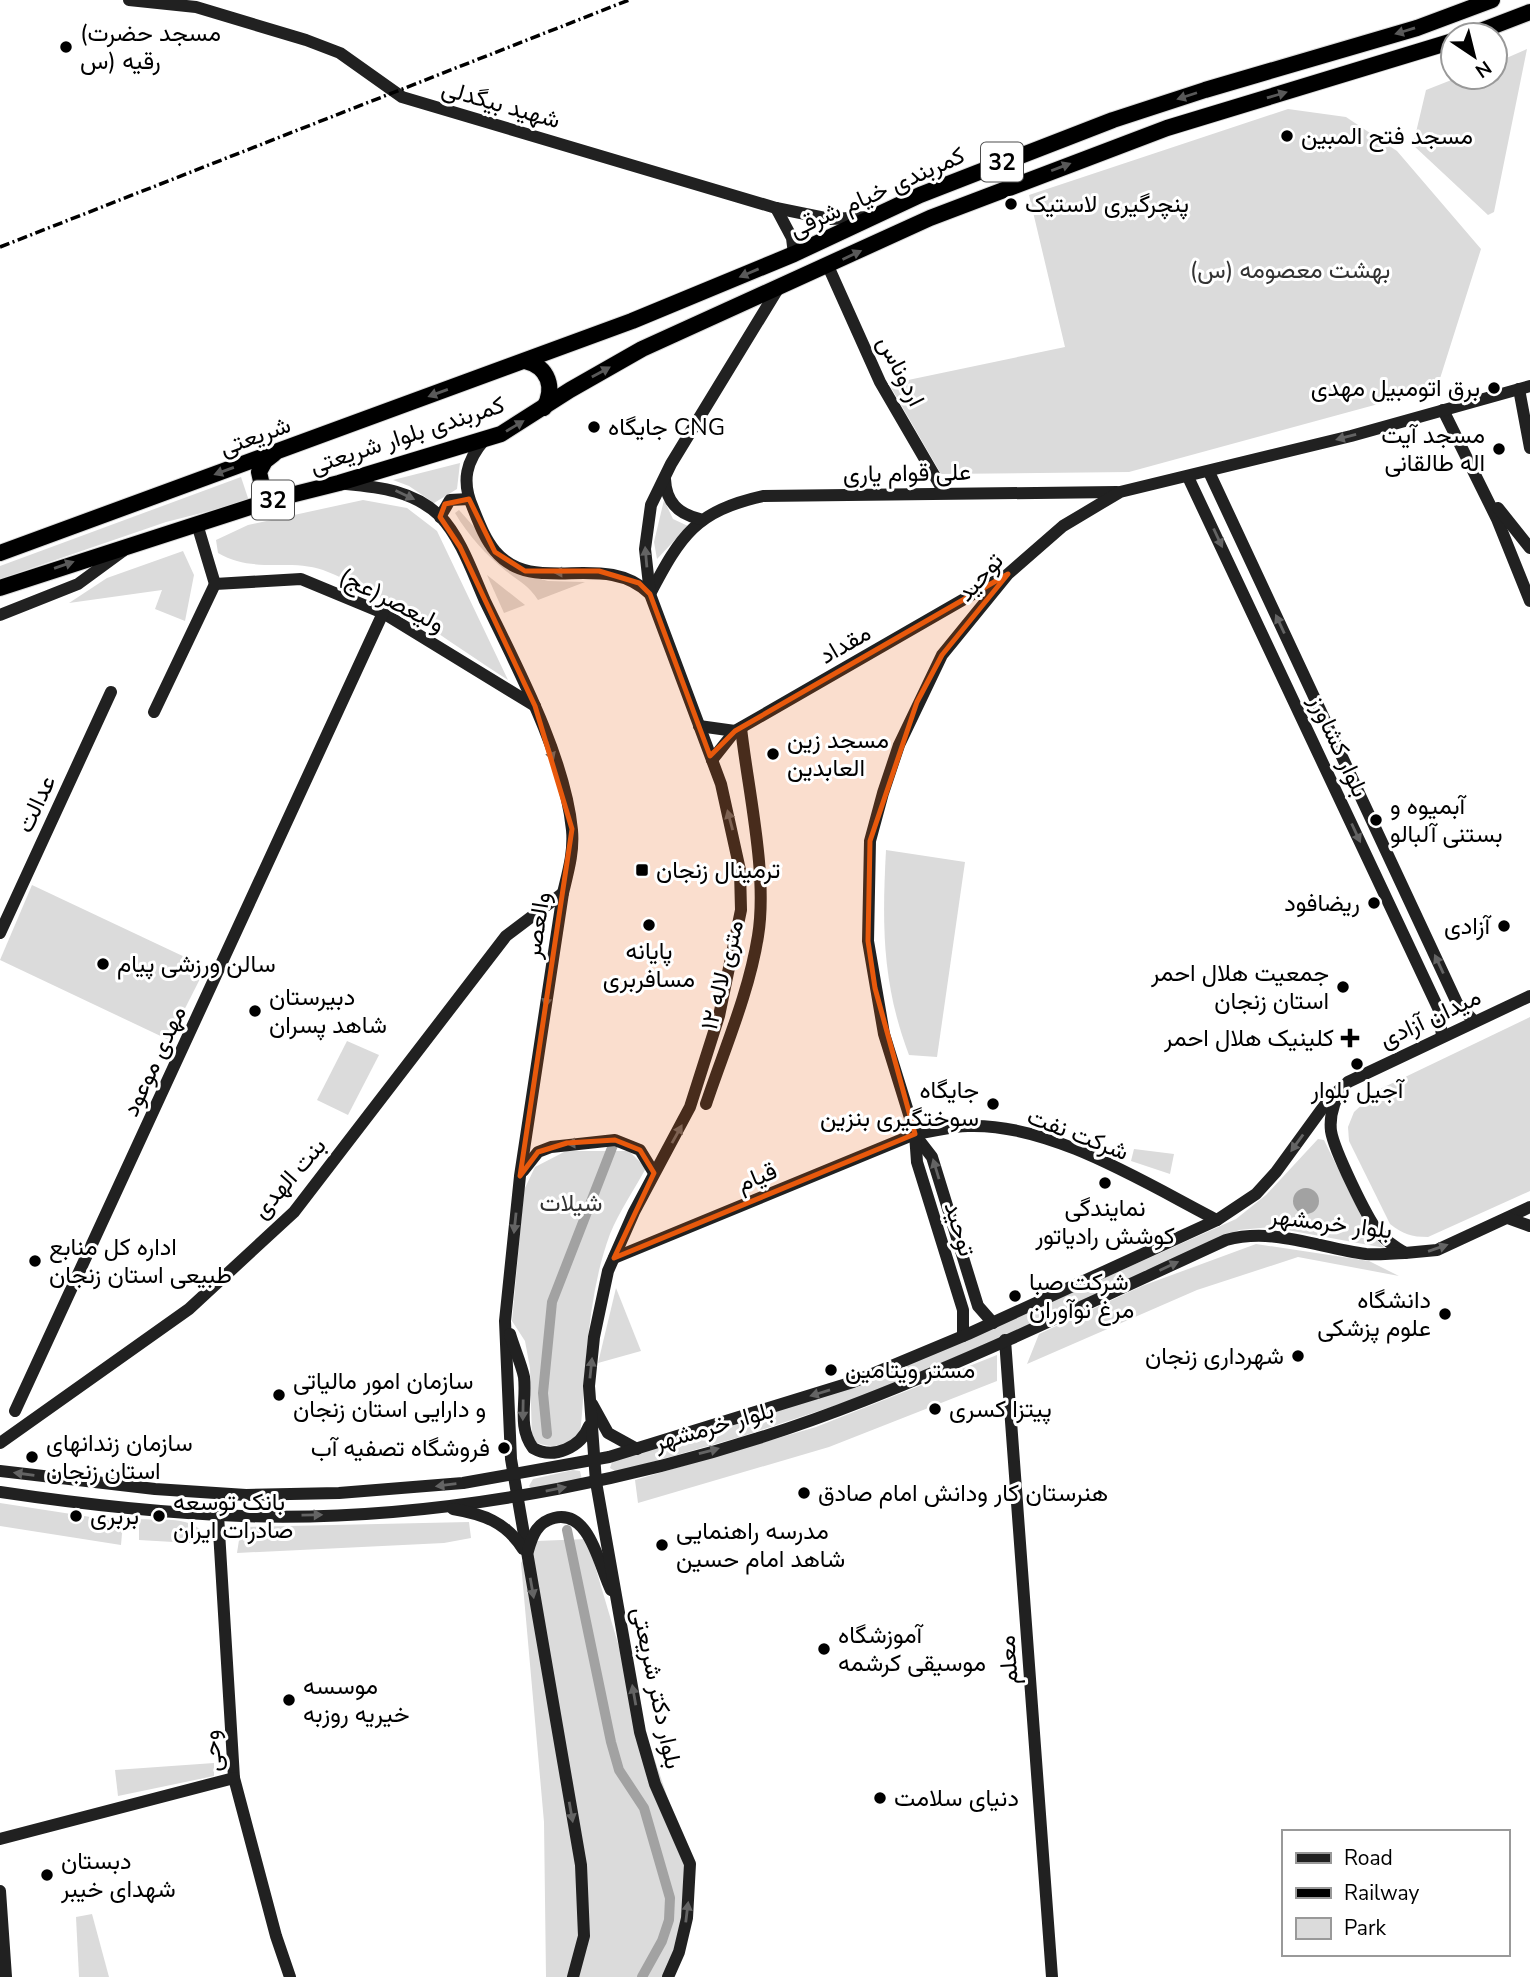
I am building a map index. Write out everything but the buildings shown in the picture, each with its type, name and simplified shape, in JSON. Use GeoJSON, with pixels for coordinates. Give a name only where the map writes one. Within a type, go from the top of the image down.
{"type":"FeatureCollection","features":[{"type":"Feature","properties":{"kind":"highway","name":"کمربندی خیام شرقی"},"geometry":{"type":"LineString","coordinates":[[525,361],[632,321],[794,254],[972,173],[1113,120],[1405,31],[1492,0]]}},
{"type":"Feature","properties":{"kind":"highway"},"geometry":{"type":"LineString","coordinates":[[1507,21],[1530,12]]}},
{"type":"Feature","properties":{"kind":"highway","name":"کمربندی خیام شرقی"},"geometry":{"type":"LineString","coordinates":[[544,408],[569,390],[642,349],[930,218],[1121,144],[1439,45]]}},
{"type":"Feature","properties":{"kind":"highway"},"geometry":{"type":"LineString","coordinates":[[525,361],[535,363],[544,371],[550,384],[551,395],[544,408]]}},
{"type":"Feature","properties":{"kind":"highway","name":"شریعتی"},"geometry":{"type":"LineString","coordinates":[[0,553],[525,361]]}},
{"type":"Feature","properties":{"kind":"highway","name":"کمربندی بلوار شریعتی"},"geometry":{"type":"LineString","coordinates":[[0,588],[275,499],[339,483],[501,434],[544,408]]}},
{"type":"Feature","properties":{"kind":"highway"},"geometry":{"type":"LineString","coordinates":[[275,499],[263,489],[259,472],[265,461],[279,451]]}},
{"type":"Feature","properties":{"kind":"main road","name":"شهید بیگدلی"},"geometry":{"type":"LineString","coordinates":[[129,0],[196,7],[306,40],[340,53],[402,97],[775,208],[830,219],[873,217]]}},
{"type":"Feature","properties":{"kind":"main road"},"geometry":{"type":"LineString","coordinates":[[775,208],[792,238],[794,254]]}},
{"type":"Feature","properties":{"kind":"main road","name":"اردوناس"},"geometry":{"type":"LineString","coordinates":[[828,265],[880,382],[944,492]]}},
{"type":"Feature","properties":{"kind":"main road","name":"بلوار دکتر شریعتی"},"geometry":{"type":"LineString","coordinates":[[668,1977],[679,1952],[687,1918],[690,1864],[648,1764],[617,1603],[594,1461],[590,1401],[594,1337],[614,1258],[654,1173],[690,1107],[719,1016],[741,910],[740,870],[733,828],[712,760],[650,594],[645,549],[651,505],[664,477],[779,288]]}},
{"type":"Feature","properties":{"kind":"main road"},"geometry":{"type":"LineString","coordinates":[[1525,387],[1530,448]]}},
{"type":"Feature","properties":{"kind":"main road","name":"توحید"},"geometry":{"type":"LineString","coordinates":[[963,1336],[962,1310],[917,1162],[915,1134],[884,1034],[868,941],[870,841],[899,745],[942,655],[1008,574],[1063,526],[1119,492],[1209,472],[1525,387]]}},
{"type":"Feature","properties":{"kind":"main road"},"geometry":{"type":"LineString","coordinates":[[1443,410],[1483,488],[1530,600]]}},
{"type":"Feature","properties":{"kind":"main road"},"geometry":{"type":"LineString","coordinates":[[485,439],[473,453],[467,468],[469,499],[495,552],[509,564],[526,571],[598,571],[618,574],[639,583],[650,594],[668,560],[700,519],[678,510],[670,501],[664,477]]}},
{"type":"Feature","properties":{"kind":"main road","name":"بلوار کشاورز"},"geometry":{"type":"LineString","coordinates":[[1209,472],[1457,1003],[1474,1021]]}},
{"type":"Feature","properties":{"kind":"main road","name":"بلوار کشاورز"},"geometry":{"type":"LineString","coordinates":[[1188,477],[1439,1010],[1442,1036]]}},
{"type":"Feature","properties":{"kind":"main road","name":"والعصر"},"geometry":{"type":"LineString","coordinates":[[339,483],[388,487],[416,500],[440,516],[460,547],[535,706],[567,800],[573,853],[563,893],[520,1176],[505,1321],[513,1476]]}},
{"type":"Feature","properties":{"kind":"main road"},"geometry":{"type":"LineString","coordinates":[[1483,488],[1530,548]]}},
{"type":"Feature","properties":{"kind":"main road","name":"علی قوام یاری"},"geometry":{"type":"LineString","coordinates":[[700,519],[738,502],[763,496],[1119,492]]}},
{"type":"Feature","properties":{"kind":"main road"},"geometry":{"type":"LineString","coordinates":[[1201,503],[1205,496],[1220,495]]}},
{"type":"Feature","properties":{"kind":"main road"},"geometry":{"type":"LineString","coordinates":[[440,516],[450,500],[469,499]]}},
{"type":"Feature","properties":{"kind":"main road"},"geometry":{"type":"LineString","coordinates":[[154,712],[215,584],[197,524]]}},
{"type":"Feature","properties":{"kind":"main road"},"geometry":{"type":"LineString","coordinates":[[0,615],[78,584],[132,544]]}},
{"type":"Feature","properties":{"kind":"main road","name":"مقداد"},"geometry":{"type":"LineString","coordinates":[[712,760],[738,730],[1008,574]]}},
{"type":"Feature","properties":{"kind":"main road","name":"ولیعصر(عج)"},"geometry":{"type":"LineString","coordinates":[[215,584],[301,579],[383,613],[535,706]]}},
{"type":"Feature","properties":{"kind":"main road","name":"مهدی موعود"},"geometry":{"type":"LineString","coordinates":[[15,1412],[383,613]]}},
{"type":"Feature","properties":{"kind":"main road"},"geometry":{"type":"LineString","coordinates":[[1282,674],[1300,666]]}},
{"type":"Feature","properties":{"kind":"main road","name":"عدالت"},"geometry":{"type":"LineString","coordinates":[[0,933],[111,692]]}},
{"type":"Feature","properties":{"kind":"main road"},"geometry":{"type":"LineString","coordinates":[[699,726],[738,730]]}},
{"type":"Feature","properties":{"kind":"main road","name":"۱۲ متری لاله"},"geometry":{"type":"LineString","coordinates":[[706,1104],[745,987],[758,935],[760,884],[738,730]]}},
{"type":"Feature","properties":{"kind":"main road","name":"بنت الهدی"},"geometry":{"type":"LineString","coordinates":[[0,1443],[189,1309],[294,1212],[506,936],[563,893]]}},
{"type":"Feature","properties":{"kind":"main road","name":"میدان آزادی"},"geometry":{"type":"LineString","coordinates":[[1339,1090],[1376,1066],[1530,996]]}},
{"type":"Feature","properties":{"kind":"main road"},"geometry":{"type":"LineString","coordinates":[[1439,1010],[1446,1010],[1457,1003]]}},
{"type":"Feature","properties":{"kind":"main road"},"geometry":{"type":"LineString","coordinates":[[1339,1090],[1332,1112],[1331,1130],[1337,1149],[1378,1231],[1405,1253],[1437,1250],[1530,1207]]}},
{"type":"Feature","properties":{"kind":"main road","name":"بلوار خرمشهر"},"geometry":{"type":"LineString","coordinates":[[0,1471],[70,1481],[246,1495],[402,1490],[513,1476],[594,1461],[637,1449],[853,1382],[993,1323],[1217,1220],[1237,1209],[1263,1187],[1339,1090]]}},
{"type":"Feature","properties":{"kind":"main road","name":"شرکت نفت"},"geometry":{"type":"LineString","coordinates":[[915,1134],[969,1126],[1021,1131],[1094,1158],[1217,1220]]}},
{"type":"Feature","properties":{"kind":"main road","name":"توحید"},"geometry":{"type":"LineString","coordinates":[[915,1134],[932,1157],[978,1306],[993,1323]]}},
{"type":"Feature","properties":{"kind":"main road","name":"قیام"},"geometry":{"type":"LineString","coordinates":[[614,1258],[915,1134]]}},
{"type":"Feature","properties":{"kind":"main road"},"geometry":{"type":"LineString","coordinates":[[520,1176],[530,1160],[551,1147],[615,1140],[640,1150],[654,1173]]}},
{"type":"Feature","properties":{"kind":"main road"},"geometry":{"type":"LineString","coordinates":[[1508,1218],[1530,1226]]}},
{"type":"Feature","properties":{"kind":"main road","name":"بلوار خرمشهر"},"geometry":{"type":"LineString","coordinates":[[0,1492],[70,1503],[218,1515],[340,1514],[517,1497],[596,1482],[741,1442],[861,1402],[1238,1236],[1271,1235],[1368,1254],[1405,1253]]}},
{"type":"Feature","properties":{"kind":"main road"},"geometry":{"type":"LineString","coordinates":[[962,1310],[968,1312],[978,1306]]}},
{"type":"Feature","properties":{"kind":"main road"},"geometry":{"type":"LineString","coordinates":[[505,1321],[524,1378],[523,1424],[526,1438],[533,1448],[550,1452],[575,1446],[584,1440],[591,1421]]}},
{"type":"Feature","properties":{"kind":"main road","name":"معلم"},"geometry":{"type":"LineString","coordinates":[[1005,1340],[1052,1977]]}},
{"type":"Feature","properties":{"kind":"main road"},"geometry":{"type":"LineString","coordinates":[[590,1401],[608,1433],[637,1449]]}},
{"type":"Feature","properties":{"kind":"main road"},"geometry":{"type":"LineString","coordinates":[[513,1476],[580,1865],[584,1936],[573,1977]]}},
{"type":"Feature","properties":{"kind":"main road"},"geometry":{"type":"LineString","coordinates":[[437,1506],[482,1515],[505,1527],[526,1555]]}},
{"type":"Feature","properties":{"kind":"main road","name":"وحی"},"geometry":{"type":"LineString","coordinates":[[218,1515],[234,1778],[276,1936],[290,1977]]}},
{"type":"Feature","properties":{"kind":"main road"},"geometry":{"type":"LineString","coordinates":[[526,1555],[534,1533],[544,1522],[564,1517],[574,1519],[588,1533],[600,1569],[617,1603]]}},
{"type":"Feature","properties":{"kind":"main road"},"geometry":{"type":"LineString","coordinates":[[0,1839],[234,1778]]}},
{"type":"Feature","properties":{"kind":"main road"},"geometry":{"type":"LineString","coordinates":[[0,1891],[6,1977]]}},
{"type":"Feature","properties":{"kind":"highlighted area"},"geometry":{"type":"Polygon","coordinates":[[[469,499],[495,552],[525,571],[599,571],[639,583],[650,594],[710,756],[735,731],[1008,574],[942,655],[917,702],[870,841],[868,941],[875,988],[915,1134],[614,1258],[654,1173],[640,1150],[615,1140],[567,1143],[538,1152],[520,1176],[572,829],[535,706],[460,547],[440,517],[445,504],[469,499]]]}},
{"type":"Feature","properties":{"kind":"green space"},"geometry":{"type":"Polygon","coordinates":[[[1527,49],[1494,212],[1488,215],[1413,145],[1426,90],[1439,85],[1439,91],[1509,91],[1509,57],[1527,49]]]}},
{"type":"Feature","properties":{"kind":"green space","name":"(بهشت معصومه (س"},"geometry":{"type":"Polygon","coordinates":[[[1288,109],[1346,117],[1397,151],[1481,249],[1437,388],[1129,472],[941,474],[889,384],[1065,347],[1029,195],[1288,109]]]}},
{"type":"Feature","properties":{"kind":"green space"},"geometry":{"type":"Polygon","coordinates":[[[460,463],[457,489],[434,503],[409,486],[393,480],[460,463]]]}},
{"type":"Feature","properties":{"kind":"green space"},"geometry":{"type":"Polygon","coordinates":[[[241,477],[249,501],[166,522],[0,579],[0,566],[241,477]]]}},
{"type":"Feature","properties":{"kind":"green space"},"geometry":{"type":"Polygon","coordinates":[[[363,500],[407,508],[437,531],[508,680],[418,620],[323,570],[298,565],[245,563],[218,553],[216,540],[248,525],[363,500]]]}},
{"type":"Feature","properties":{"kind":"green space"},"geometry":{"type":"Polygon","coordinates":[[[664,500],[673,519],[688,526],[657,559],[654,542],[664,500]]]}},
{"type":"Feature","properties":{"kind":"green space"},"geometry":{"type":"Polygon","coordinates":[[[459,510],[514,572],[548,581],[585,582],[538,600],[478,544],[455,513],[459,510]]]}},
{"type":"Feature","properties":{"kind":"green space"},"geometry":{"type":"Polygon","coordinates":[[[183,551],[194,575],[185,621],[155,609],[162,590],[69,603],[107,578],[183,551]]]}},
{"type":"Feature","properties":{"kind":"green space"},"geometry":{"type":"Polygon","coordinates":[[[487,575],[525,605],[504,613],[487,575]]]}},
{"type":"Feature","properties":{"kind":"green space"},"geometry":{"type":"Polygon","coordinates":[[[886,850],[965,862],[937,1057],[909,1055],[893,1004],[884,929],[886,850]]]}},
{"type":"Feature","properties":{"kind":"green space","name":"سالن ورزشی پیام"},"geometry":{"type":"Polygon","coordinates":[[[32,885],[206,967],[169,1040],[0,960],[32,885]]]}},
{"type":"Feature","properties":{"kind":"green space"},"geometry":{"type":"Polygon","coordinates":[[[1530,1017],[1530,1191],[1428,1237],[1412,1236],[1399,1230],[1390,1224],[1349,1141],[1348,1127],[1354,1112],[1378,1090],[1530,1017]]]}},
{"type":"Feature","properties":{"kind":"green space"},"geometry":{"type":"Polygon","coordinates":[[[347,1041],[379,1055],[348,1115],[317,1100],[347,1041]]]}},
{"type":"Feature","properties":{"kind":"green space"},"geometry":{"type":"Polygon","coordinates":[[[1318,1139],[1324,1140],[1370,1234],[1385,1248],[1271,1227],[1239,1230],[1003,1337],[858,1398],[740,1437],[624,1470],[615,1471],[610,1468],[612,1462],[968,1339],[1236,1219],[1266,1195],[1318,1139]]]}},
{"type":"Feature","properties":{"kind":"green space"},"geometry":{"type":"Polygon","coordinates":[[[1134,1149],[1174,1154],[1170,1174],[1131,1161],[1134,1149]]]}},
{"type":"Feature","properties":{"kind":"green space","name":"شیلات"},"geometry":{"type":"Polygon","coordinates":[[[566,1151],[629,1151],[646,1168],[610,1234],[596,1283],[580,1435],[569,1443],[551,1446],[532,1441],[530,1368],[525,1341],[512,1321],[524,1190],[535,1167],[566,1151]]]}},
{"type":"Feature","properties":{"kind":"green space"},"geometry":{"type":"Polygon","coordinates":[[[1256,1244],[1369,1261],[1399,1276],[1298,1257],[1197,1290],[1027,1364],[1039,1334],[1142,1286],[1256,1244]]]}},
{"type":"Feature","properties":{"kind":"green space"},"geometry":{"type":"Polygon","coordinates":[[[616,1288],[641,1351],[598,1363],[616,1288]]]}},
{"type":"Feature","properties":{"kind":"green space"},"geometry":{"type":"Polygon","coordinates":[[[997,1355],[997,1381],[829,1447],[638,1503],[635,1480],[816,1427],[997,1355]]]}},
{"type":"Feature","properties":{"kind":"green space"},"geometry":{"type":"Polygon","coordinates":[[[573,1470],[580,1471],[582,1480],[532,1489],[529,1486],[533,1479],[573,1470]]]}},
{"type":"Feature","properties":{"kind":"green space"},"geometry":{"type":"Polygon","coordinates":[[[0,1503],[123,1522],[121,1545],[0,1526],[0,1503]]]}},
{"type":"Feature","properties":{"kind":"green space"},"geometry":{"type":"Polygon","coordinates":[[[139,1519],[190,1523],[204,1534],[208,1544],[139,1540],[139,1519]]]}},
{"type":"Feature","properties":{"kind":"green space"},"geometry":{"type":"Polygon","coordinates":[[[469,1522],[471,1538],[444,1543],[237,1553],[241,1527],[469,1522]]]}},
{"type":"Feature","properties":{"kind":"green space"},"geometry":{"type":"Polygon","coordinates":[[[587,1539],[635,1701],[690,1864],[674,1963],[666,1977],[546,1977],[544,1822],[521,1563],[536,1541],[587,1539]]]}},
{"type":"Feature","properties":{"kind":"green space"},"geometry":{"type":"Polygon","coordinates":[[[214,1763],[214,1776],[118,1796],[115,1770],[214,1763]]]}},
{"type":"Feature","properties":{"kind":"green space"},"geometry":{"type":"Polygon","coordinates":[[[92,1914],[109,1977],[79,1977],[76,1917],[92,1914]]]}},
{"type":"Feature","properties":{"kind":"shaded area"},"geometry":{"type":"Polygon","coordinates":[[[1306,1188],[1315,1192],[1319,1201],[1315,1210],[1306,1214],[1297,1210],[1293,1201],[1297,1192],[1306,1188]]]}},
{"type":"Feature","properties":{"kind":"waterway"},"geometry":{"type":"LineString","coordinates":[[547,1434],[543,1393],[552,1302],[615,1140]]}},
{"type":"Feature","properties":{"kind":"waterway"},"geometry":{"type":"LineString","coordinates":[[567,1530],[611,1742],[619,1770],[644,1808],[670,1898],[669,1920],[662,1941],[642,1977]]}},
{"type":"Feature","properties":{"kind":"railway"},"geometry":{"type":"LineString","coordinates":[[0,247],[629,0]]}},
{"type":"Feature","properties":{"kind":"place","name":"(مسجد حضرت رقیه (س"},"geometry":{"type":"Point","coordinates":[66,47]}},
{"type":"Feature","properties":{"kind":"place","name":"مسجد فتح المبین"},"geometry":{"type":"Point","coordinates":[1287,136]}},
{"type":"Feature","properties":{"kind":"place","name":"پنچرگیری لاستیک"},"geometry":{"type":"Point","coordinates":[1011,204]}},
{"type":"Feature","properties":{"kind":"place","name":"برق اتومبیل مهدی"},"geometry":{"type":"Point","coordinates":[1494,388]}},
{"type":"Feature","properties":{"kind":"place","name":"جایگاه CNG"},"geometry":{"type":"Point","coordinates":[594,427]}},
{"type":"Feature","properties":{"kind":"place","name":"مسجد آیت اله طالقانی"},"geometry":{"type":"Point","coordinates":[1499,449]}},
{"type":"Feature","properties":{"kind":"place","name":"مسجد زین العابدین"},"geometry":{"type":"Point","coordinates":[773,754]}},
{"type":"Feature","properties":{"kind":"place","name":"آبمیوه و بستنی آلبالو"},"geometry":{"type":"Point","coordinates":[1376,820]}},
{"type":"Feature","properties":{"kind":"place","name":"ترمینال زنجان"},"geometry":{"type":"Point","coordinates":[642,870]}},
{"type":"Feature","properties":{"kind":"place","name":"ریضافود"},"geometry":{"type":"Point","coordinates":[1374,903]}},
{"type":"Feature","properties":{"kind":"place","name":"پایانه مسافربری"},"geometry":{"type":"Point","coordinates":[649,925]}},
{"type":"Feature","properties":{"kind":"place","name":"آزادی"},"geometry":{"type":"Point","coordinates":[1504,926]}},
{"type":"Feature","properties":{"kind":"place","name":"سالن ورزشی پیام"},"geometry":{"type":"Point","coordinates":[103,964]}},
{"type":"Feature","properties":{"kind":"place","name":"جمعیت هلال احمر استان زنجان"},"geometry":{"type":"Point","coordinates":[1343,987]}},
{"type":"Feature","properties":{"kind":"place","name":"دبیرستان شاهد پسران"},"geometry":{"type":"Point","coordinates":[255,1011]}},
{"type":"Feature","properties":{"kind":"place","name":"کلینیک هلال احمر"},"geometry":{"type":"Point","coordinates":[1350,1038]}},
{"type":"Feature","properties":{"kind":"place","name":"آجیل بلوار"},"geometry":{"type":"Point","coordinates":[1357,1064]}},
{"type":"Feature","properties":{"kind":"place","name":"جایگاه سوختگیرى بنزین"},"geometry":{"type":"Point","coordinates":[993,1104]}},
{"type":"Feature","properties":{"kind":"place","name":"نمایندگی کوشش رادیاتور"},"geometry":{"type":"Point","coordinates":[1105,1183]}},
{"type":"Feature","properties":{"kind":"place","name":"اداره کل منابع طبیعی استان زنجان"},"geometry":{"type":"Point","coordinates":[35,1261]}},
{"type":"Feature","properties":{"kind":"place","name":"شرکت صبا مرغ نوآوران"},"geometry":{"type":"Point","coordinates":[1015,1296]}},
{"type":"Feature","properties":{"kind":"place","name":"دانشگاه علوم پزشکی"},"geometry":{"type":"Point","coordinates":[1445,1314]}},
{"type":"Feature","properties":{"kind":"place","name":"شهرداری زنجان"},"geometry":{"type":"Point","coordinates":[1298,1356]}},
{"type":"Feature","properties":{"kind":"place","name":"مستر ویتامین"},"geometry":{"type":"Point","coordinates":[831,1370]}},
{"type":"Feature","properties":{"kind":"place","name":"سازمان امور مالیاتی و دارایی استان زنجان"},"geometry":{"type":"Point","coordinates":[279,1395]}},
{"type":"Feature","properties":{"kind":"place","name":"پیتزا کسری"},"geometry":{"type":"Point","coordinates":[935,1409]}},
{"type":"Feature","properties":{"kind":"place","name":"فروشگاه تصفیه آب"},"geometry":{"type":"Point","coordinates":[504,1448]}},
{"type":"Feature","properties":{"kind":"place","name":"سازمان زندانهای استان زنجان"},"geometry":{"type":"Point","coordinates":[32,1457]}},
{"type":"Feature","properties":{"kind":"place","name":"هنرستان کار ودانش امام صادق"},"geometry":{"type":"Point","coordinates":[804,1493]}},
{"type":"Feature","properties":{"kind":"place","name":"بربری"},"geometry":{"type":"Point","coordinates":[76,1516]}},
{"type":"Feature","properties":{"kind":"place","name":"بانک توسعه صادرات ایران"},"geometry":{"type":"Point","coordinates":[159,1516]}},
{"type":"Feature","properties":{"kind":"place","name":"مدرسه راهنمایی شاهد امام حسین"},"geometry":{"type":"Point","coordinates":[662,1545]}},
{"type":"Feature","properties":{"kind":"place","name":"آموزشگاه موسیقی کرشمه"},"geometry":{"type":"Point","coordinates":[824,1649]}},
{"type":"Feature","properties":{"kind":"place","name":"موسسه خیریه روزبه"},"geometry":{"type":"Point","coordinates":[289,1700]}},
{"type":"Feature","properties":{"kind":"place","name":"دنیای سلامت"},"geometry":{"type":"Point","coordinates":[880,1798]}},
{"type":"Feature","properties":{"kind":"place","name":"دبستان شهدای خیبر"},"geometry":{"type":"Point","coordinates":[47,1875]}}]}
